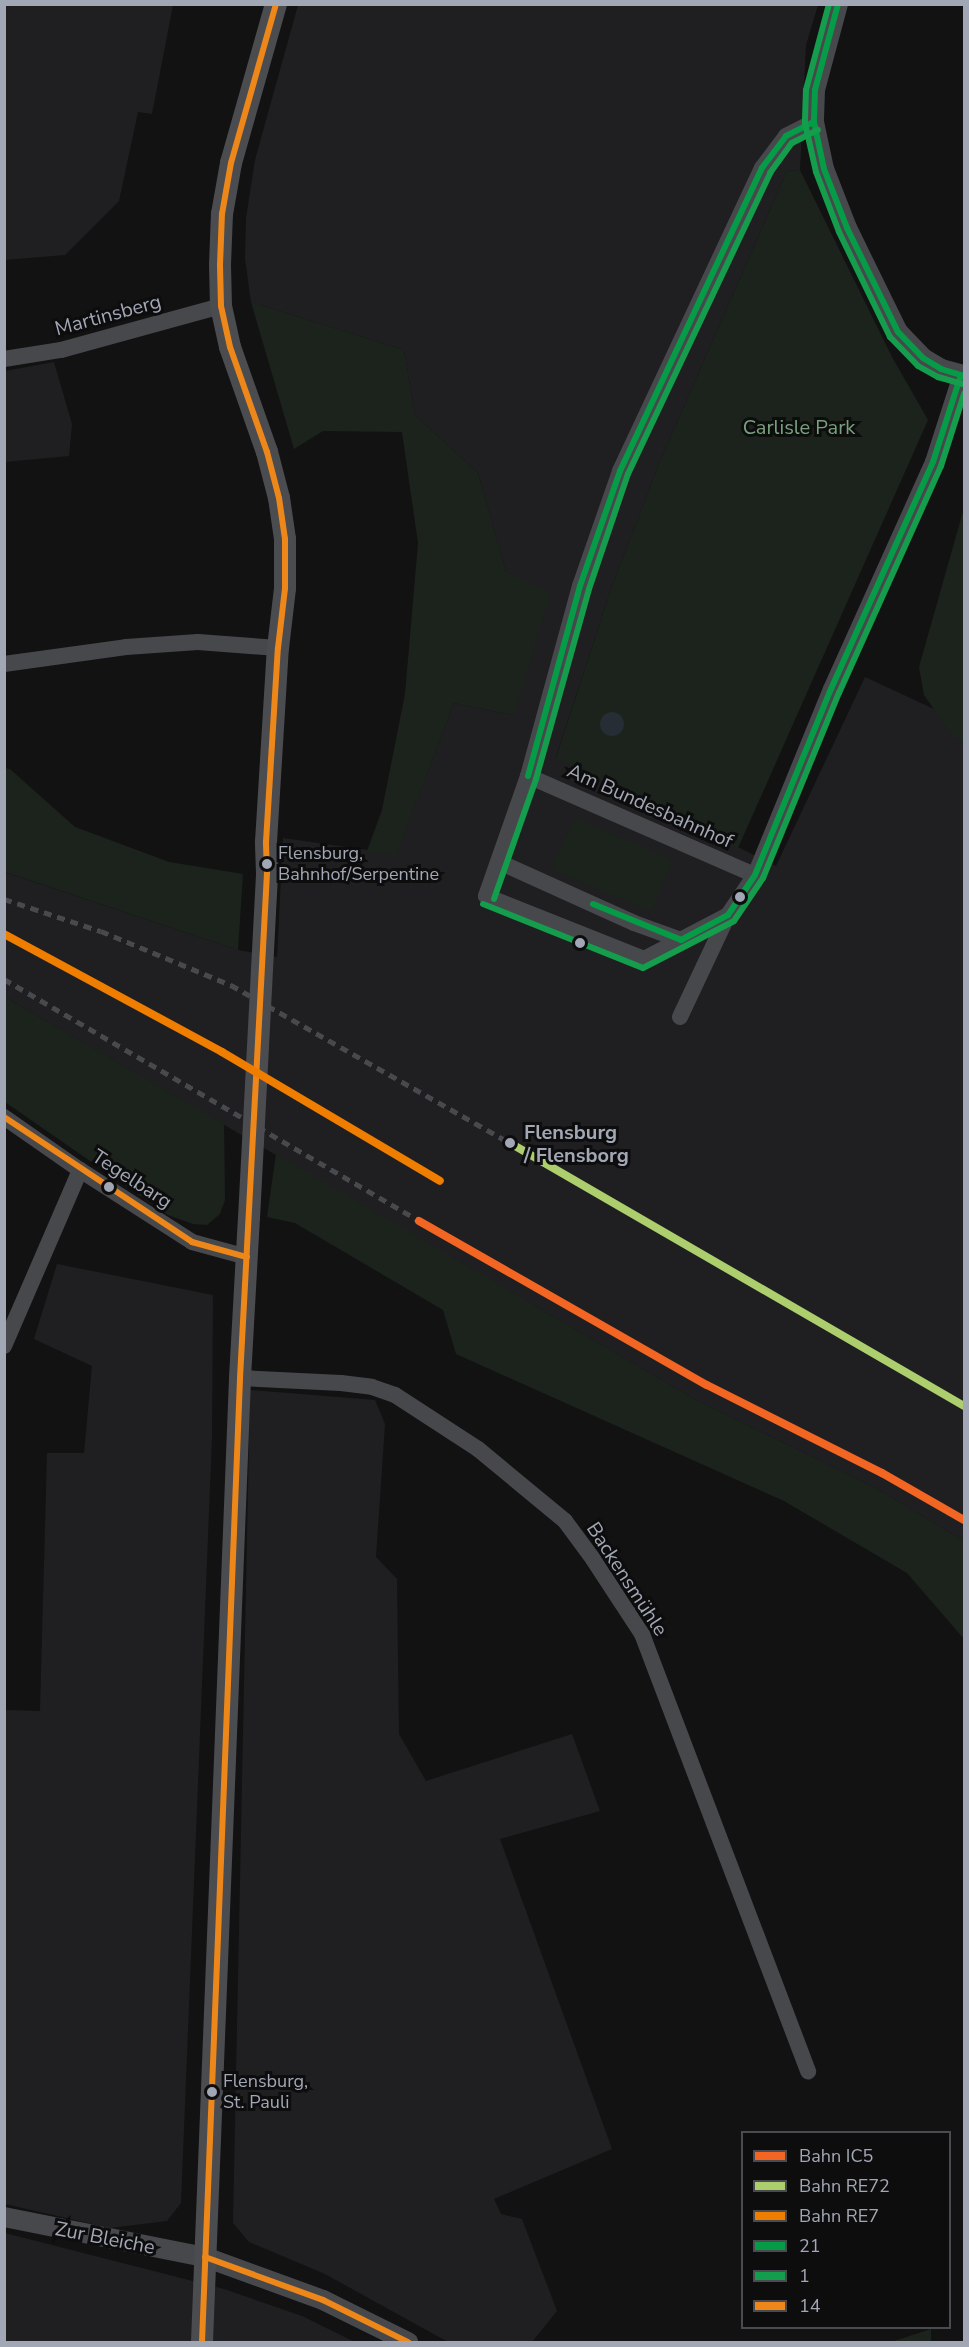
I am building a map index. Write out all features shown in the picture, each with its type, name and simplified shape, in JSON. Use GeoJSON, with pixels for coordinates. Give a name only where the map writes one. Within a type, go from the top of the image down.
{"type":"FeatureCollection","features":[{"type":"Feature","properties":{"kind":"main road"},"geometry":{"type":"LineString","coordinates":[[202,2343],[240,1378],[267,842],[278,648],[285,578],[285,539],[279,498],[267,452],[240,380],[221,306],[220,265],[222,214],[231,163],[276,4]]}},
{"type":"Feature","properties":{"kind":"street"},"geometry":{"type":"LineString","coordinates":[[681,1017],[728,915],[755,875],[831,689],[933,462],[963,375],[941,369],[922,358],[898,332],[847,228],[824,169],[814,122],[819,72],[838,4]]}},
{"type":"Feature","properties":{"kind":"street"},"geometry":{"type":"LineString","coordinates":[[728,915],[644,959],[486,896],[528,776],[580,586],[620,471],[762,168],[786,136],[814,122]]}},
{"type":"Feature","properties":{"kind":"street","name":"Martinsberg"},"geometry":{"type":"LineString","coordinates":[[4,359],[61,350],[221,306]]}},
{"type":"Feature","properties":{"kind":"street"},"geometry":{"type":"LineString","coordinates":[[4,663],[126,647],[198,642],[278,648]]}},
{"type":"Feature","properties":{"kind":"street","name":"Am Bundesbahnhof"},"geometry":{"type":"LineString","coordinates":[[528,776],[755,875]]}},
{"type":"Feature","properties":{"kind":"street"},"geometry":{"type":"LineString","coordinates":[[499,862],[634,923],[681,940]]}},
{"type":"Feature","properties":{"kind":"street","name":"Tegelbarg"},"geometry":{"type":"LineString","coordinates":[[4,1117],[80,1170],[192,1242],[247,1257]]}},
{"type":"Feature","properties":{"kind":"street"},"geometry":{"type":"LineString","coordinates":[[4,1346],[10,1320],[80,1170]]}},
{"type":"Feature","properties":{"kind":"street","name":"Backensmühle"},"geometry":{"type":"LineString","coordinates":[[240,1378],[341,1383],[372,1387],[395,1395],[478,1449],[565,1521],[642,1634],[808,2072]]}},
{"type":"Feature","properties":{"kind":"street","name":"Zur Bleiche"},"geometry":{"type":"LineString","coordinates":[[4,2217],[206,2257],[323,2300],[408,2343]]}},
{"type":"Feature","properties":{"kind":"shaded area"},"geometry":{"type":"Polygon","coordinates":[[[5,4],[173,5],[152,114],[138,112],[119,201],[65,255],[5,260],[5,4]]]}},
{"type":"Feature","properties":{"kind":"shaded area"},"geometry":{"type":"Polygon","coordinates":[[[298,5],[818,5],[806,45],[800,170],[787,171],[661,459],[612,586],[556,757],[776,866],[865,677],[964,723],[964,1541],[876,1488],[696,1400],[5,997],[4,872],[238,950],[277,957],[283,838],[396,854],[454,703],[513,715],[506,572],[478,473],[415,415],[404,350],[251,302],[245,259],[246,218],[255,160],[298,5]]]}},
{"type":"Feature","properties":{"kind":"shaded area"},"geometry":{"type":"Polygon","coordinates":[[[54,362],[72,424],[69,456],[5,462],[5,371],[54,362]]]}},
{"type":"Feature","properties":{"kind":"shaded area"},"geometry":{"type":"Polygon","coordinates":[[[612,712],[620,716],[624,724],[620,732],[612,736],[604,732],[600,724],[604,716],[612,712]]]}},
{"type":"Feature","properties":{"kind":"shaded area"},"geometry":{"type":"Polygon","coordinates":[[[57,1264],[213,1295],[212,1438],[181,2203],[167,2221],[110,2228],[5,2204],[5,1710],[40,1711],[47,1453],[84,1453],[92,1366],[34,1339],[57,1264]]]}},
{"type":"Feature","properties":{"kind":"shaded area"},"geometry":{"type":"Polygon","coordinates":[[[250,1390],[375,1400],[385,1424],[376,1557],[397,1579],[399,1734],[426,1781],[572,1734],[600,1811],[500,1839],[612,2149],[494,2199],[501,2214],[522,2219],[557,2311],[532,2342],[448,2342],[325,2274],[249,2242],[233,2223],[250,1390]]]}},
{"type":"Feature","properties":{"kind":"shaded area"},"geometry":{"type":"Polygon","coordinates":[[[5,2233],[224,2289],[302,2316],[355,2342],[5,2342],[5,2233]]]}},
{"type":"Feature","properties":{"kind":"green space","name":"Carlisle Park"},"geometry":{"type":"Polygon","coordinates":[[[800,170],[892,357],[928,420],[738,848],[556,758],[612,586],[661,459],[787,171],[800,170]]]}},
{"type":"Feature","properties":{"kind":"green space"},"geometry":{"type":"Polygon","coordinates":[[[251,302],[404,350],[415,415],[478,473],[506,572],[551,594],[513,715],[454,703],[396,855],[367,851],[382,810],[405,694],[418,543],[402,432],[323,431],[294,449],[251,302]]]}},
{"type":"Feature","properties":{"kind":"green space"},"geometry":{"type":"Polygon","coordinates":[[[964,508],[964,743],[953,736],[924,695],[919,667],[964,508]]]}},
{"type":"Feature","properties":{"kind":"green space"},"geometry":{"type":"Polygon","coordinates":[[[5,768],[10,769],[75,827],[169,862],[243,874],[238,950],[5,872],[5,768]]]}},
{"type":"Feature","properties":{"kind":"green space"},"geometry":{"type":"Polygon","coordinates":[[[575,818],[670,859],[671,864],[652,910],[553,870],[553,864],[575,818]]]}},
{"type":"Feature","properties":{"kind":"green space"},"geometry":{"type":"Polygon","coordinates":[[[5,997],[224,1124],[225,1200],[220,1214],[207,1225],[193,1224],[168,1215],[5,1102],[5,997]]]}},
{"type":"Feature","properties":{"kind":"green space"},"geometry":{"type":"Polygon","coordinates":[[[276,1154],[696,1400],[876,1488],[964,1541],[964,1639],[907,1573],[784,1501],[456,1354],[443,1310],[295,1223],[267,1217],[276,1154]]]}},
{"type":"Feature","properties":{"kind":"green space"},"geometry":{"type":"Polygon","coordinates":[[[931,2329],[931,2342],[891,2342],[931,2329]]]}},
{"type":"Feature","properties":{"kind":"railway"},"geometry":{"type":"LineString","coordinates":[[4,899],[101,931],[231,985],[510,1143]]}},
{"type":"Feature","properties":{"kind":"railway"},"geometry":{"type":"LineString","coordinates":[[4,979],[419,1221]]}},
{"type":"Feature","properties":{"kind":"rail line","name":"RE7"},"geometry":{"type":"LineString","coordinates":[[4,934],[222,1052],[440,1181]]}},
{"type":"Feature","properties":{"kind":"rail line","name":"RE72"},"geometry":{"type":"LineString","coordinates":[[510,1143],[964,1406]]}},
{"type":"Feature","properties":{"kind":"rail line","name":"IC5"},"geometry":{"type":"LineString","coordinates":[[419,1221],[707,1385],[882,1473],[964,1520]]}},
{"type":"Feature","properties":{"kind":"transit line","name":"14"},"geometry":{"type":"LineString","coordinates":[[202,2342],[240,1378],[267,873],[266,842],[278,648],[285,588],[285,539],[279,498],[267,452],[230,347],[221,306],[220,265],[222,214],[231,163],[276,4]]}},
{"type":"Feature","properties":{"kind":"transit line","name":"1"},"geometry":{"type":"LineString","coordinates":[[829,4],[806,90],[805,123],[816,172],[839,232],[890,337],[918,366],[938,377],[962,384]]}},
{"type":"Feature","properties":{"kind":"transit line","name":"21"},"geometry":{"type":"LineString","coordinates":[[838,4],[815,90],[814,122],[824,169],[847,228],[898,332],[923,358],[941,369],[961,375]]}},
{"type":"Feature","properties":{"kind":"transit line","name":"21"},"geometry":{"type":"LineString","coordinates":[[528,776],[580,586],[620,471],[762,168],[786,136],[814,122]]}},
{"type":"Feature","properties":{"kind":"transit line","name":"1"},"geometry":{"type":"LineString","coordinates":[[494,899],[536,779],[589,589],[628,474],[770,173],[792,143],[818,130]]}},
{"type":"Feature","properties":{"kind":"transit line","name":"21"},"geometry":{"type":"LineString","coordinates":[[593,904],[681,940],[728,915],[755,875],[831,689],[933,462],[961,375]]}},
{"type":"Feature","properties":{"kind":"transit line","name":"1"},"geometry":{"type":"LineString","coordinates":[[483,904],[643,968],[734,921],[763,878],[839,693],[941,466],[964,394]]}},
{"type":"Feature","properties":{"kind":"transit line","name":"14"},"geometry":{"type":"LineString","coordinates":[[4,1117],[192,1242],[247,1257]]}},
{"type":"Feature","properties":{"kind":"transit line","name":"14"},"geometry":{"type":"LineString","coordinates":[[205,2257],[323,2300],[408,2342]]}},
{"type":"Feature","properties":{"kind":"place","name":"Flensburg, Bahnhof/Serpentine"},"geometry":{"type":"Point","coordinates":[267,864]}},
{"type":"Feature","properties":{"kind":"place","name":"Flensburg / Flensborg"},"geometry":{"type":"Point","coordinates":[510,1143]}},
{"type":"Feature","properties":{"kind":"place","name":"Flensburg, St. Pauli"},"geometry":{"type":"Point","coordinates":[212,2092]}}]}
